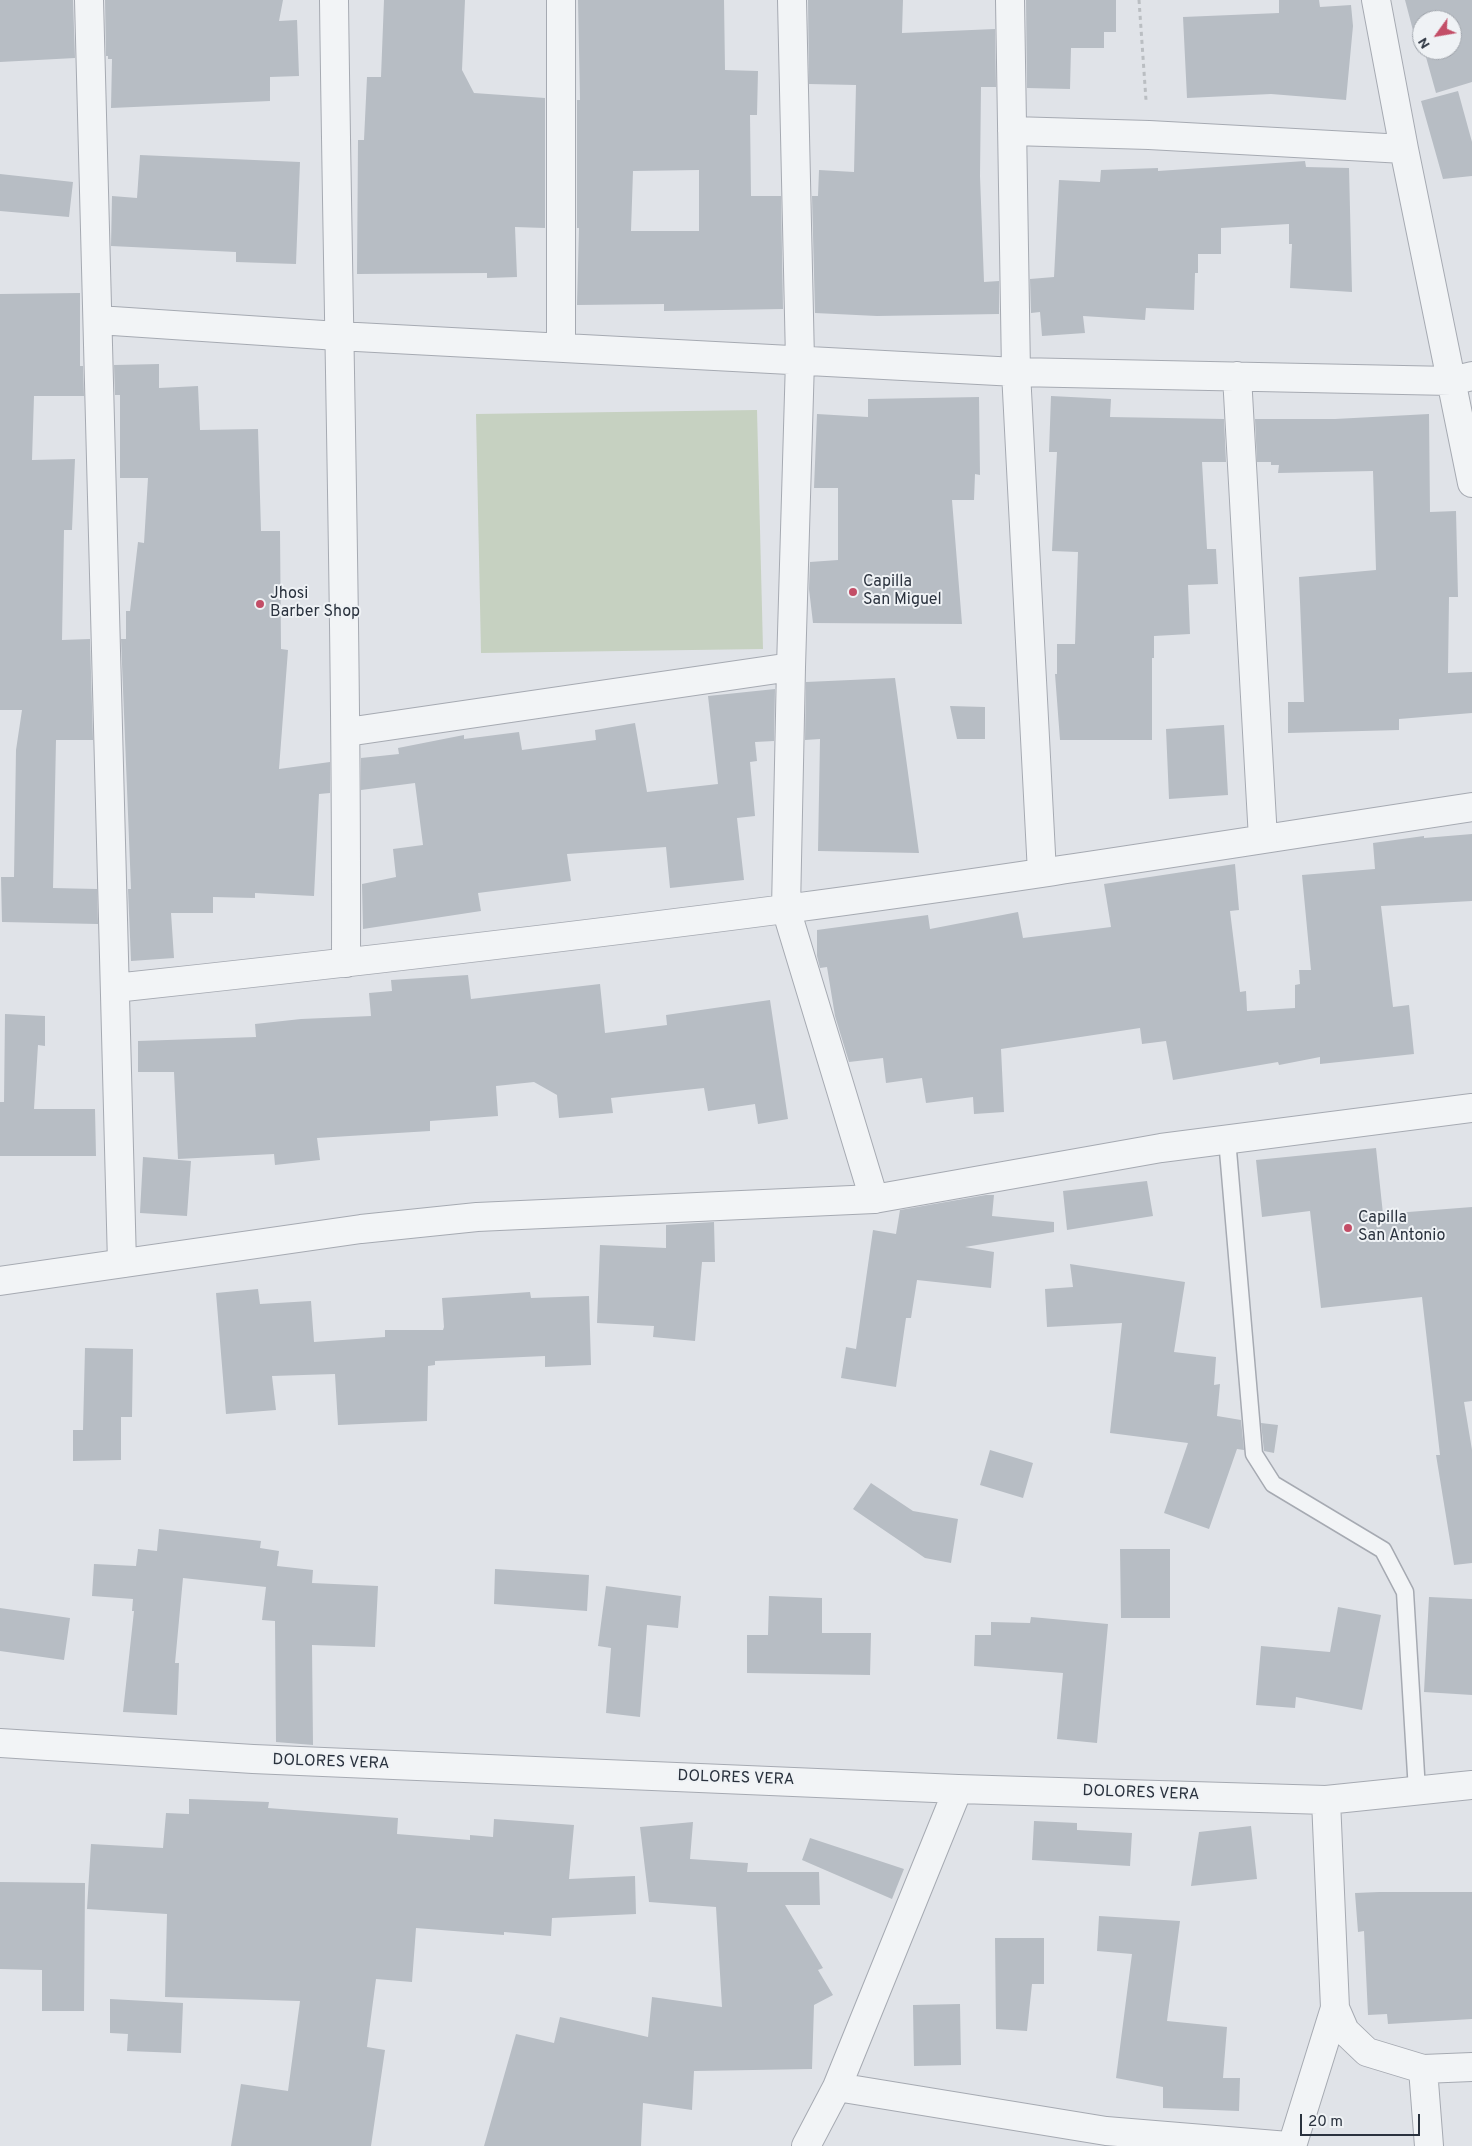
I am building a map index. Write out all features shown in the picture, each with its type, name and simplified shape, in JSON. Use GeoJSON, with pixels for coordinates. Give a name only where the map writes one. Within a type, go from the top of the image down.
{"type":"FeatureCollection","features":[{"type":"Feature","properties":{"kind":"street"},"geometry":{"type":"LineString","coordinates":[[90,0],[122,1263]]}},
{"type":"Feature","properties":{"kind":"street"},"geometry":{"type":"LineString","coordinates":[[334,0],[338,336],[347,732],[346,963]]}},
{"type":"Feature","properties":{"kind":"street"},"geometry":{"type":"LineString","coordinates":[[561,0],[561,347]]}},
{"type":"Feature","properties":{"kind":"street"},"geometry":{"type":"LineString","coordinates":[[792,0],[800,360],[786,909],[874,1199]]}},
{"type":"Feature","properties":{"kind":"street"},"geometry":{"type":"LineString","coordinates":[[1010,0],[1016,372],[1042,872]]}},
{"type":"Feature","properties":{"kind":"street"},"geometry":{"type":"LineString","coordinates":[[1376,0],[1404,149],[1462,378],[1472,483]]}},
{"type":"Feature","properties":{"kind":"street"},"geometry":{"type":"LineString","coordinates":[[1012,130],[1149,135],[1404,149]]}},
{"type":"Feature","properties":{"kind":"street"},"geometry":{"type":"LineString","coordinates":[[98,320],[338,336],[1016,372],[1462,378]]}},
{"type":"Feature","properties":{"kind":"street"},"geometry":{"type":"LineString","coordinates":[[1237,376],[1263,838]]}},
{"type":"Feature","properties":{"kind":"street"},"geometry":{"type":"LineString","coordinates":[[347,732],[791,667]]}},
{"type":"Feature","properties":{"kind":"street"},"geometry":{"type":"LineString","coordinates":[[115,988],[346,963],[786,909],[1472,807]]}},
{"type":"Feature","properties":{"kind":"street"},"geometry":{"type":"LineString","coordinates":[[0,1281],[361,1230],[509,1214],[874,1199],[1161,1148],[1472,1108]]}},
{"type":"Feature","properties":{"kind":"street","name":"DOLORES VERA"},"geometry":{"type":"LineString","coordinates":[[0,1743],[253,1760],[958,1789],[1326,1800],[1472,1785]]}},
{"type":"Feature","properties":{"kind":"street"},"geometry":{"type":"LineString","coordinates":[[806,2146],[837,2088],[958,1789]]}},
{"type":"Feature","properties":{"kind":"street"},"geometry":{"type":"LineString","coordinates":[[1292,2146],[1335,2008],[1326,1800]]}},
{"type":"Feature","properties":{"kind":"street"},"geometry":{"type":"LineString","coordinates":[[1335,2008],[1345,2031],[1367,2052],[1422,2069],[1472,2067]]}},
{"type":"Feature","properties":{"kind":"street"},"geometry":{"type":"LineString","coordinates":[[1422,2069],[1429,2146]]}},
{"type":"Feature","properties":{"kind":"street"},"geometry":{"type":"LineString","coordinates":[[837,2088],[1106,2131],[1288,2146]]}},
{"type":"Feature","properties":{"kind":"lane"},"geometry":{"type":"LineString","coordinates":[[1228,1139],[1254,1454],[1273,1484],[1383,1550],[1405,1592],[1417,1791]]}},
{"type":"Feature","properties":{"kind":"path"},"geometry":{"type":"LineString","coordinates":[[1139,0],[1149,135]]}},
{"type":"Feature","properties":{"kind":"green space"},"geometry":{"type":"Polygon","coordinates":[[[757,410],[763,649],[481,653],[476,414],[757,410]]]}},
{"type":"Feature","properties":{"kind":"building"},"geometry":{"type":"Polygon","coordinates":[[[0,0],[73,0],[75,58],[0,62],[0,0]]]}},
{"type":"Feature","properties":{"kind":"building"},"geometry":{"type":"Polygon","coordinates":[[[105,0],[283,0],[279,21],[297,20],[299,76],[270,77],[270,101],[111,108],[112,59],[108,59],[108,56],[106,56],[105,0]]]}},
{"type":"Feature","properties":{"kind":"building"},"geometry":{"type":"Polygon","coordinates":[[[384,0],[465,0],[462,70],[474,93],[545,98],[545,228],[515,227],[517,277],[487,278],[487,273],[357,274],[358,140],[364,140],[367,77],[381,77],[384,0]]]}},
{"type":"Feature","properties":{"kind":"building"},"geometry":{"type":"Polygon","coordinates":[[[578,0],[724,0],[725,70],[758,71],[757,115],[750,115],[751,196],[781,196],[783,309],[664,311],[664,304],[577,305],[579,228],[577,228],[577,100],[580,100],[578,0]],[[699,170],[633,171],[631,231],[699,231],[699,170]]]}},
{"type":"Feature","properties":{"kind":"building"},"geometry":{"type":"Polygon","coordinates":[[[808,0],[903,0],[902,33],[995,29],[996,87],[981,87],[980,176],[984,282],[999,281],[999,314],[877,316],[815,313],[812,196],[818,196],[819,170],[854,172],[856,85],[809,84],[808,0]]]}},
{"type":"Feature","properties":{"kind":"building"},"geometry":{"type":"Polygon","coordinates":[[[1026,0],[1116,0],[1116,32],[1104,32],[1104,48],[1071,48],[1070,89],[1027,88],[1026,0]]]}},
{"type":"Feature","properties":{"kind":"building"},"geometry":{"type":"Polygon","coordinates":[[[1279,0],[1319,0],[1320,7],[1351,5],[1353,26],[1346,100],[1271,94],[1187,98],[1183,17],[1279,13],[1279,0]]]}},
{"type":"Feature","properties":{"kind":"building"},"geometry":{"type":"Polygon","coordinates":[[[1405,0],[1472,0],[1472,82],[1436,93],[1427,60],[1462,60],[1462,10],[1412,10],[1412,27],[1405,0]]]}},
{"type":"Feature","properties":{"kind":"building"},"geometry":{"type":"Polygon","coordinates":[[[1458,91],[1472,142],[1472,176],[1443,179],[1421,101],[1458,91]]]}},
{"type":"Feature","properties":{"kind":"building"},"geometry":{"type":"Polygon","coordinates":[[[140,155],[300,162],[296,264],[236,262],[236,252],[111,246],[112,196],[137,198],[140,155]]]}},
{"type":"Feature","properties":{"kind":"building"},"geometry":{"type":"Polygon","coordinates":[[[1305,161],[1306,167],[1349,168],[1352,292],[1290,288],[1292,244],[1289,244],[1289,224],[1221,228],[1221,254],[1198,254],[1198,273],[1195,273],[1194,310],[1146,308],[1145,320],[1083,316],[1085,333],[1042,336],[1040,312],[1031,313],[1030,279],[1054,277],[1059,180],[1100,182],[1101,170],[1158,168],[1158,171],[1305,161]]]}},
{"type":"Feature","properties":{"kind":"building"},"geometry":{"type":"Polygon","coordinates":[[[0,174],[73,182],[69,217],[0,211],[0,174]]]}},
{"type":"Feature","properties":{"kind":"building"},"geometry":{"type":"Polygon","coordinates":[[[80,293],[80,366],[83,366],[84,396],[34,396],[32,460],[75,459],[72,530],[64,530],[62,640],[90,639],[93,740],[56,740],[53,888],[97,889],[98,924],[2,922],[1,877],[14,877],[16,750],[22,710],[0,710],[0,294],[80,293]]]}},
{"type":"Feature","properties":{"kind":"building"},"geometry":{"type":"Polygon","coordinates":[[[159,364],[159,388],[198,386],[200,430],[258,429],[261,531],[280,531],[281,649],[288,650],[279,769],[330,762],[330,793],[319,794],[314,896],[255,893],[255,898],[213,897],[213,913],[171,913],[174,958],[131,961],[128,889],[131,889],[121,639],[126,639],[126,611],[130,611],[138,542],[144,543],[148,478],[120,478],[120,395],[115,395],[114,365],[159,364]]]}},
{"type":"Feature","properties":{"kind":"building"},"geometry":{"type":"Polygon","coordinates":[[[1051,396],[1111,399],[1110,417],[1224,419],[1226,462],[1202,462],[1207,549],[1216,549],[1218,584],[1188,585],[1190,634],[1154,636],[1154,658],[1152,658],[1152,740],[1060,740],[1055,674],[1057,674],[1057,644],[1075,644],[1078,552],[1052,551],[1057,452],[1049,452],[1051,396]]]}},
{"type":"Feature","properties":{"kind":"building"},"geometry":{"type":"Polygon","coordinates":[[[979,397],[980,475],[975,474],[974,500],[952,500],[962,624],[813,623],[809,589],[810,562],[838,560],[838,488],[814,488],[817,414],[868,417],[868,399],[979,397]]]}},
{"type":"Feature","properties":{"kind":"building"},"geometry":{"type":"Polygon","coordinates":[[[1429,414],[1430,512],[1456,511],[1458,597],[1449,597],[1448,673],[1472,672],[1472,713],[1399,719],[1399,730],[1288,733],[1288,702],[1304,702],[1299,577],[1376,570],[1373,471],[1278,473],[1279,465],[1271,465],[1271,462],[1257,462],[1255,419],[1335,419],[1429,414]]]}},
{"type":"Feature","properties":{"kind":"building"},"geometry":{"type":"Polygon","coordinates":[[[895,678],[919,853],[818,851],[820,739],[805,740],[806,682],[895,678]]]}},
{"type":"Feature","properties":{"kind":"building"},"geometry":{"type":"Polygon","coordinates":[[[775,689],[774,741],[755,742],[757,761],[750,762],[755,816],[737,818],[744,880],[670,888],[666,847],[567,854],[571,881],[478,893],[481,911],[363,929],[362,884],[396,877],[393,849],[423,845],[415,783],[361,790],[361,758],[399,754],[398,748],[464,735],[464,739],[519,732],[522,750],[596,740],[595,730],[635,723],[647,792],[718,784],[708,696],[775,689]]]}},
{"type":"Feature","properties":{"kind":"building"},"geometry":{"type":"Polygon","coordinates":[[[950,706],[985,707],[985,739],[957,739],[950,706]]]}},
{"type":"Feature","properties":{"kind":"building"},"geometry":{"type":"Polygon","coordinates":[[[1224,725],[1228,795],[1169,799],[1166,729],[1224,725]]]}},
{"type":"Feature","properties":{"kind":"building"},"geometry":{"type":"Polygon","coordinates":[[[1472,834],[1472,901],[1381,906],[1393,1007],[1409,1005],[1414,1054],[1320,1064],[1320,1057],[1279,1065],[1278,1062],[1173,1080],[1166,1041],[1142,1044],[1140,1028],[1001,1049],[1004,1112],[974,1114],[973,1097],[926,1103],[922,1078],[886,1083],[883,1058],[849,1062],[835,1016],[827,967],[820,968],[817,956],[817,930],[928,915],[930,929],[1018,912],[1023,938],[1111,927],[1104,884],[1235,864],[1239,910],[1230,911],[1240,992],[1246,991],[1247,1011],[1295,1008],[1295,985],[1300,984],[1299,970],[1311,970],[1302,875],[1375,869],[1373,843],[1424,836],[1424,838],[1472,834]]]}},
{"type":"Feature","properties":{"kind":"building"},"geometry":{"type":"Polygon","coordinates":[[[468,975],[471,999],[600,984],[605,1033],[667,1025],[666,1015],[770,1000],[788,1119],[758,1124],[755,1104],[708,1111],[704,1088],[611,1098],[613,1113],[559,1118],[557,1095],[534,1082],[496,1086],[498,1116],[430,1121],[430,1131],[317,1138],[320,1160],[275,1165],[274,1154],[178,1159],[174,1072],[138,1072],[138,1041],[256,1037],[255,1024],[301,1019],[371,1016],[369,993],[392,991],[391,980],[468,975]]]}},
{"type":"Feature","properties":{"kind":"building"},"geometry":{"type":"Polygon","coordinates":[[[5,1014],[45,1016],[45,1046],[38,1045],[34,1109],[95,1109],[96,1156],[0,1156],[0,1102],[4,1102],[5,1014]]]}},
{"type":"Feature","properties":{"kind":"building"},"geometry":{"type":"Polygon","coordinates":[[[1376,1148],[1383,1214],[1472,1207],[1472,1401],[1464,1402],[1472,1450],[1472,1563],[1454,1565],[1436,1455],[1440,1455],[1422,1297],[1321,1308],[1310,1211],[1262,1217],[1256,1160],[1376,1148]]]}},
{"type":"Feature","properties":{"kind":"building"},"geometry":{"type":"Polygon","coordinates":[[[143,1157],[191,1161],[187,1216],[140,1213],[143,1157]]]}},
{"type":"Feature","properties":{"kind":"building"},"geometry":{"type":"Polygon","coordinates":[[[1147,1181],[1153,1216],[1067,1230],[1063,1191],[1147,1181]]]}},
{"type":"Feature","properties":{"kind":"building"},"geometry":{"type":"Polygon","coordinates":[[[994,1195],[992,1216],[1054,1222],[1054,1232],[965,1247],[994,1252],[991,1288],[917,1280],[911,1318],[906,1318],[896,1387],[841,1378],[846,1347],[856,1349],[873,1230],[896,1234],[900,1210],[994,1195]]]}},
{"type":"Feature","properties":{"kind":"building"},"geometry":{"type":"Polygon","coordinates":[[[714,1222],[715,1262],[702,1262],[695,1341],[653,1337],[654,1326],[597,1323],[600,1245],[666,1248],[666,1225],[714,1222]]]}},
{"type":"Feature","properties":{"kind":"building"},"geometry":{"type":"Polygon","coordinates":[[[1070,1264],[1185,1282],[1174,1352],[1216,1357],[1214,1385],[1220,1384],[1217,1416],[1241,1420],[1244,1450],[1237,1449],[1209,1529],[1164,1513],[1188,1443],[1110,1433],[1122,1323],[1047,1327],[1045,1289],[1073,1287],[1070,1264]]]}},
{"type":"Feature","properties":{"kind":"building"},"geometry":{"type":"Polygon","coordinates":[[[258,1289],[260,1304],[311,1301],[314,1342],[385,1337],[385,1330],[443,1330],[442,1298],[530,1292],[531,1298],[589,1296],[591,1365],[545,1367],[545,1356],[435,1361],[435,1365],[428,1366],[427,1421],[338,1425],[335,1374],[272,1376],[276,1410],[226,1414],[216,1293],[258,1289]]]}},
{"type":"Feature","properties":{"kind":"building"},"geometry":{"type":"Polygon","coordinates":[[[85,1348],[133,1349],[132,1417],[121,1417],[121,1460],[73,1461],[73,1430],[83,1430],[85,1348]]]}},
{"type":"Feature","properties":{"kind":"building"},"geometry":{"type":"Polygon","coordinates":[[[1261,1423],[1278,1425],[1274,1453],[1264,1451],[1261,1423]]]}},
{"type":"Feature","properties":{"kind":"building"},"geometry":{"type":"Polygon","coordinates":[[[990,1450],[1033,1463],[1023,1498],[980,1485],[990,1450]]]}},
{"type":"Feature","properties":{"kind":"building"},"geometry":{"type":"Polygon","coordinates":[[[871,1483],[913,1511],[958,1519],[951,1563],[925,1558],[853,1509],[871,1483]]]}},
{"type":"Feature","properties":{"kind":"building"},"geometry":{"type":"Polygon","coordinates":[[[159,1529],[261,1541],[260,1548],[279,1551],[277,1566],[313,1570],[312,1583],[378,1586],[375,1647],[312,1645],[313,1745],[276,1742],[275,1621],[262,1620],[266,1587],[183,1578],[175,1663],[179,1663],[177,1715],[123,1712],[134,1611],[132,1611],[133,1599],[92,1596],[94,1564],[136,1566],[138,1549],[157,1551],[159,1529]]]}},
{"type":"Feature","properties":{"kind":"building"},"geometry":{"type":"Polygon","coordinates":[[[1120,1549],[1170,1549],[1170,1618],[1121,1618],[1120,1549]]]}},
{"type":"Feature","properties":{"kind":"building"},"geometry":{"type":"Polygon","coordinates":[[[495,1569],[589,1575],[587,1611],[494,1604],[495,1569]]]}},
{"type":"Feature","properties":{"kind":"building"},"geometry":{"type":"Polygon","coordinates":[[[606,1586],[681,1596],[678,1628],[647,1625],[640,1717],[606,1713],[611,1648],[598,1646],[606,1586]]]}},
{"type":"Feature","properties":{"kind":"building"},"geometry":{"type":"Polygon","coordinates":[[[769,1596],[822,1598],[822,1633],[871,1633],[870,1675],[747,1673],[747,1635],[768,1635],[769,1596]]]}},
{"type":"Feature","properties":{"kind":"building"},"geometry":{"type":"Polygon","coordinates":[[[1429,1597],[1472,1599],[1472,1695],[1424,1692],[1429,1597]]]}},
{"type":"Feature","properties":{"kind":"building"},"geometry":{"type":"Polygon","coordinates":[[[1338,1607],[1381,1615],[1362,1710],[1296,1697],[1295,1708],[1256,1705],[1261,1646],[1330,1652],[1338,1607]]]}},
{"type":"Feature","properties":{"kind":"building"},"geometry":{"type":"Polygon","coordinates":[[[0,1608],[70,1618],[64,1660],[0,1651],[0,1608]]]}},
{"type":"Feature","properties":{"kind":"building"},"geometry":{"type":"Polygon","coordinates":[[[1031,1617],[1108,1624],[1097,1743],[1057,1739],[1063,1673],[974,1666],[975,1635],[991,1635],[991,1622],[1030,1623],[1031,1617]]]}},
{"type":"Feature","properties":{"kind":"building"},"geometry":{"type":"Polygon","coordinates":[[[189,1799],[269,1802],[268,1808],[398,1818],[397,1834],[470,1840],[470,1835],[493,1837],[494,1819],[574,1825],[569,1879],[635,1876],[636,1914],[552,1918],[551,1936],[504,1932],[504,1935],[416,1928],[412,1982],[376,1979],[367,2047],[385,2050],[371,2146],[231,2146],[241,2084],[288,2091],[300,2001],[165,1997],[167,1914],[87,1909],[91,1844],[163,1848],[166,1813],[189,1814],[189,1799]]]}},
{"type":"Feature","properties":{"kind":"building"},"geometry":{"type":"Polygon","coordinates":[[[1034,1821],[1077,1823],[1077,1830],[1132,1833],[1130,1866],[1032,1860],[1034,1821]]]}},
{"type":"Feature","properties":{"kind":"building"},"geometry":{"type":"Polygon","coordinates":[[[693,1822],[690,1859],[748,1863],[747,1872],[819,1872],[820,1905],[785,1905],[823,1968],[818,1970],[833,1995],[814,2005],[812,2069],[694,2071],[692,2110],[643,2103],[641,2146],[484,2146],[516,2034],[554,2043],[560,2017],[648,2037],[652,1997],[722,2007],[716,1907],[649,1902],[640,1827],[693,1822]]]}},
{"type":"Feature","properties":{"kind":"building"},"geometry":{"type":"Polygon","coordinates":[[[1251,1826],[1257,1879],[1191,1886],[1199,1832],[1251,1826]]]}},
{"type":"Feature","properties":{"kind":"building"},"geometry":{"type":"Polygon","coordinates":[[[810,1838],[904,1869],[892,1899],[802,1860],[810,1838]]]}},
{"type":"Feature","properties":{"kind":"building"},"geometry":{"type":"Polygon","coordinates":[[[0,1882],[85,1883],[84,2011],[42,2011],[42,1970],[0,1969],[0,1882]]]}},
{"type":"Feature","properties":{"kind":"building"},"geometry":{"type":"Polygon","coordinates":[[[1472,1892],[1472,2019],[1388,2024],[1387,2014],[1368,2015],[1364,1931],[1358,1932],[1355,1893],[1472,1892]]]}},
{"type":"Feature","properties":{"kind":"building"},"geometry":{"type":"Polygon","coordinates":[[[1099,1916],[1180,1921],[1167,2021],[1227,2027],[1223,2078],[1240,2078],[1239,2111],[1163,2108],[1163,2087],[1116,2078],[1132,1954],[1097,1951],[1099,1916]]]}},
{"type":"Feature","properties":{"kind":"building"},"geometry":{"type":"Polygon","coordinates":[[[995,1938],[1044,1938],[1044,1984],[1032,1984],[1027,2031],[996,2029],[995,1938]]]}},
{"type":"Feature","properties":{"kind":"building"},"geometry":{"type":"Polygon","coordinates":[[[110,1999],[183,2003],[181,2053],[127,2051],[128,2034],[110,2033],[110,1999]]]}},
{"type":"Feature","properties":{"kind":"building"},"geometry":{"type":"Polygon","coordinates":[[[960,2004],[961,2065],[914,2066],[913,2005],[960,2004]]]}},
{"type":"Feature","properties":{"kind":"place","name":"Capilla San Miguel"},"geometry":{"type":"Point","coordinates":[853,592]}},
{"type":"Feature","properties":{"kind":"place","name":"Jhosi Barber Shop"},"geometry":{"type":"Point","coordinates":[260,604]}},
{"type":"Feature","properties":{"kind":"place","name":"Capilla San Antonio"},"geometry":{"type":"Point","coordinates":[1348,1228]}}]}
